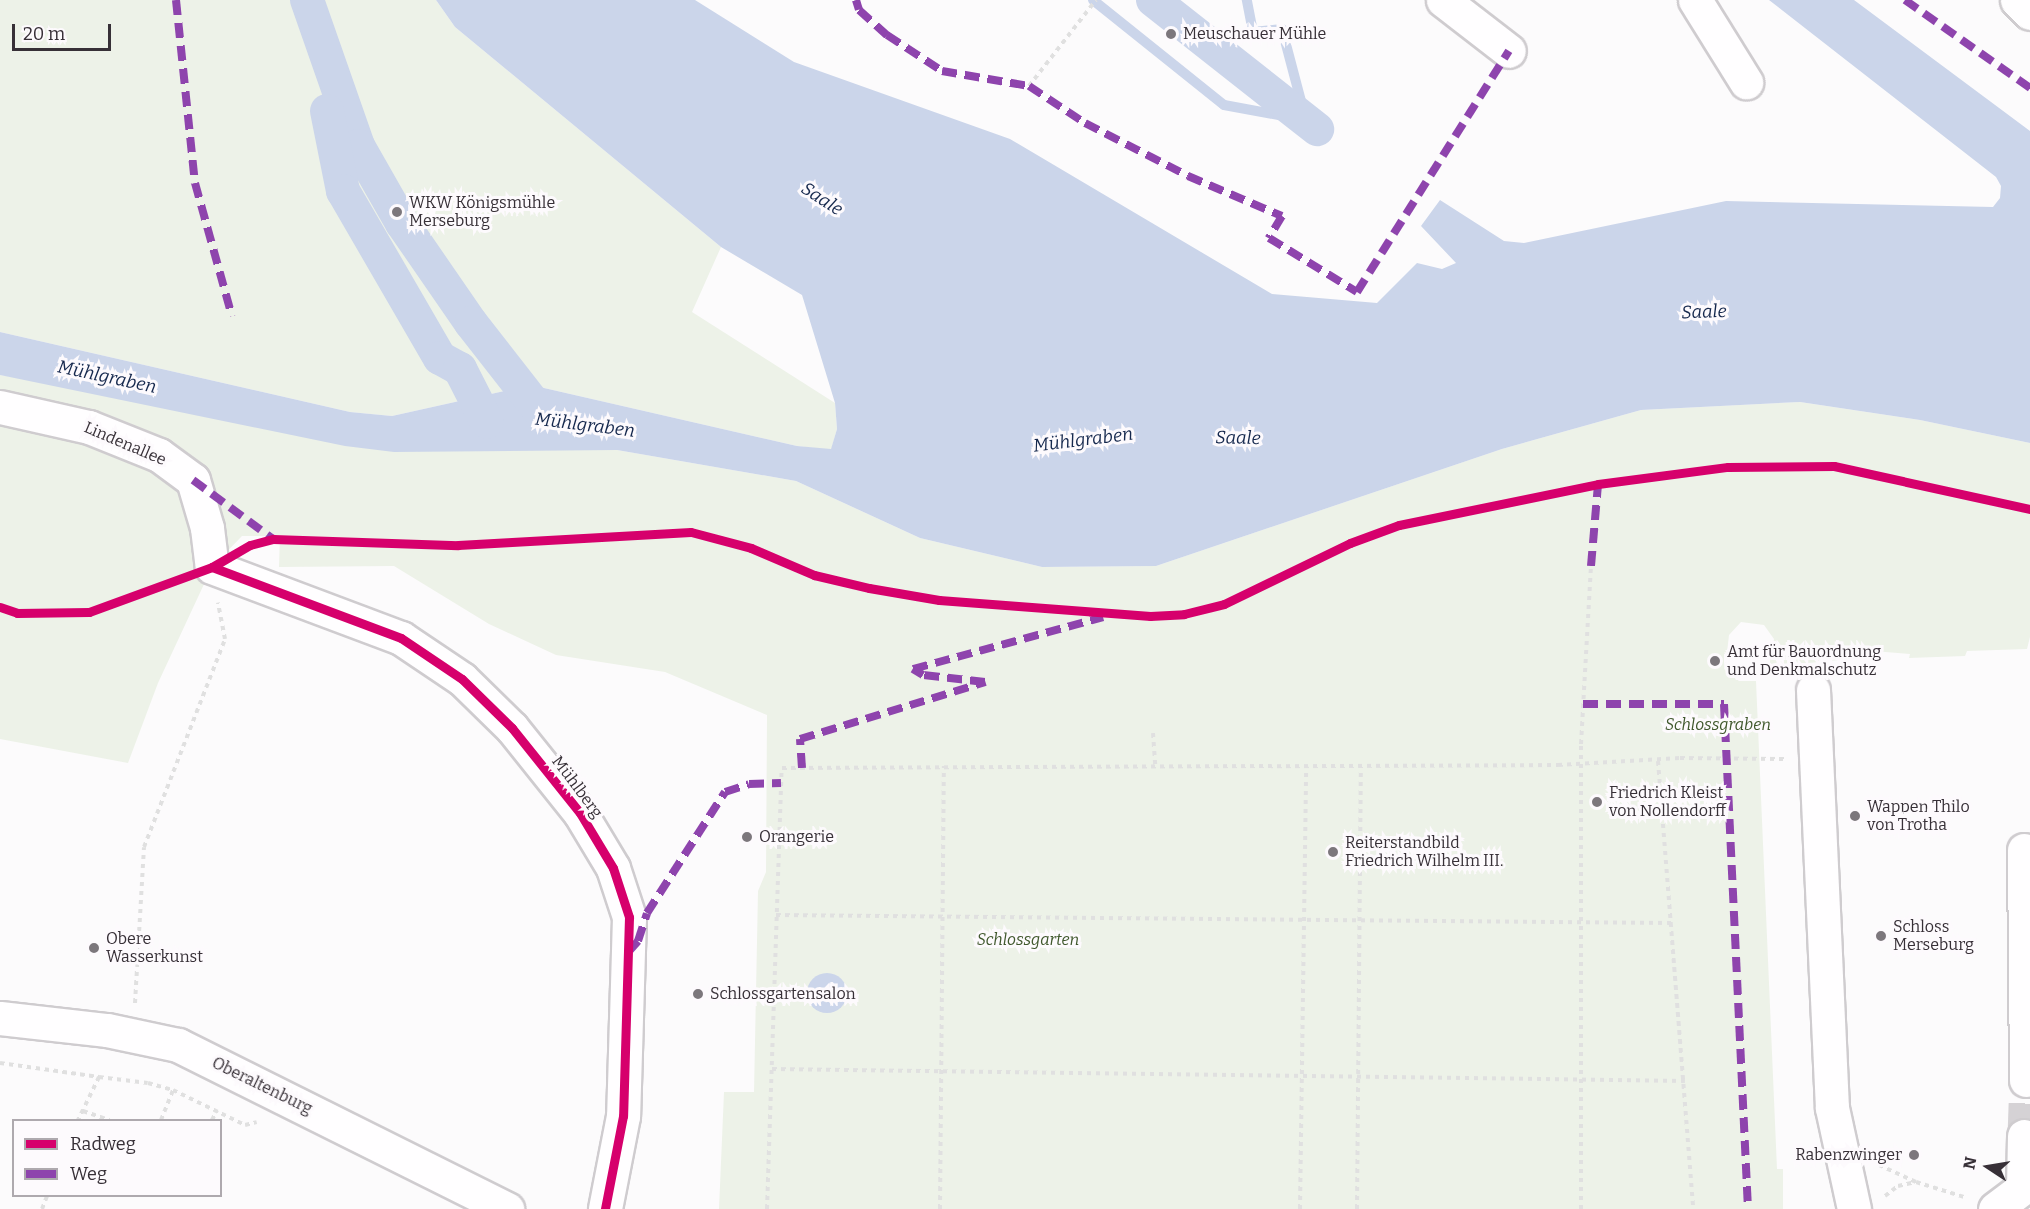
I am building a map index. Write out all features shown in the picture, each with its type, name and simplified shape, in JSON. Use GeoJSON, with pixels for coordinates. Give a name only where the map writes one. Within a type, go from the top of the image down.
{"type":"FeatureCollection","features":[{"type":"Feature","properties":{"kind":"street"},"geometry":{"type":"LineString","coordinates":[[1443,0],[1509,51]]}},
{"type":"Feature","properties":{"kind":"street"},"geometry":{"type":"LineString","coordinates":[[1695,0],[1746,82]]}},
{"type":"Feature","properties":{"kind":"street"},"geometry":{"type":"LineString","coordinates":[[2017,0],[2030,13]]}},
{"type":"Feature","properties":{"kind":"street","name":"Lindenallee"},"geometry":{"type":"LineString","coordinates":[[0,407],[89,427],[159,455],[193,480],[207,528],[212,567]]}},
{"type":"Feature","properties":{"kind":"street","name":"Mühlberg"},"geometry":{"type":"LineString","coordinates":[[212,567],[401,638],[462,679],[512,728],[580,813],[613,868],[629,917],[623,1116],[605,1209]]}},
{"type":"Feature","properties":{"kind":"street"},"geometry":{"type":"LineString","coordinates":[[1813,690],[1832,1108],[1865,1206]]}},
{"type":"Feature","properties":{"kind":"street"},"geometry":{"type":"LineString","coordinates":[[2024,850],[2026,1080]]}},
{"type":"Feature","properties":{"kind":"street","name":"Oberaltenburg"},"geometry":{"type":"LineString","coordinates":[[0,1017],[133,1035],[178,1045],[279,1093],[507,1209]]}},
{"type":"Feature","properties":{"kind":"street"},"geometry":{"type":"LineString","coordinates":[[1995,1209],[2026,1187],[2024,1136]]}},
{"type":"Feature","properties":{"kind":"path"},"geometry":{"type":"LineString","coordinates":[[1029,86],[1096,0]]}},
{"type":"Feature","properties":{"kind":"path"},"geometry":{"type":"LineString","coordinates":[[1581,1209],[1581,765],[1591,566]]}},
{"type":"Feature","properties":{"kind":"path"},"geometry":{"type":"LineString","coordinates":[[133,1035],[144,847],[225,639],[212,567]]}},
{"type":"Feature","properties":{"kind":"path"},"geometry":{"type":"LineString","coordinates":[[1154,733],[1155,765]]}},
{"type":"Feature","properties":{"kind":"path"},"geometry":{"type":"LineString","coordinates":[[767,1209],[782,768],[1155,765],[1361,767],[1581,765],[1680,758],[1759,760]]}},
{"type":"Feature","properties":{"kind":"path"},"geometry":{"type":"LineString","coordinates":[[1658,761],[1693,1209]]}},
{"type":"Feature","properties":{"kind":"path"},"geometry":{"type":"LineString","coordinates":[[940,1209],[944,766]]}},
{"type":"Feature","properties":{"kind":"path"},"geometry":{"type":"LineString","coordinates":[[1300,1209],[1306,766]]}},
{"type":"Feature","properties":{"kind":"path"},"geometry":{"type":"LineString","coordinates":[[1357,1209],[1361,767]]}},
{"type":"Feature","properties":{"kind":"path"},"geometry":{"type":"LineString","coordinates":[[776,915],[1672,923]]}},
{"type":"Feature","properties":{"kind":"path"},"geometry":{"type":"LineString","coordinates":[[0,1063],[173,1090],[245,1125],[259,1121],[270,1111],[279,1093]]}},
{"type":"Feature","properties":{"kind":"path"},"geometry":{"type":"LineString","coordinates":[[772,1070],[1684,1081]]}},
{"type":"Feature","properties":{"kind":"path"},"geometry":{"type":"LineString","coordinates":[[78,1119],[99,1077]]}},
{"type":"Feature","properties":{"kind":"path"},"geometry":{"type":"LineString","coordinates":[[162,1119],[173,1090]]}},
{"type":"Feature","properties":{"kind":"path"},"geometry":{"type":"LineString","coordinates":[[212,1119],[217,1110]]}},
{"type":"Feature","properties":{"kind":"path"},"geometry":{"type":"LineString","coordinates":[[82,1111],[106,1119]]}},
{"type":"Feature","properties":{"kind":"path"},"geometry":{"type":"LineString","coordinates":[[1865,1206],[1898,1186],[1916,1182],[1995,1209]]}},
{"type":"Feature","properties":{"kind":"green space"},"geometry":{"type":"Polygon","coordinates":[[[0,0],[436,0],[455,27],[721,247],[692,312],[835,403],[837,429],[831,450],[797,446],[531,385],[392,416],[350,412],[0,332],[0,0]]]}},
{"type":"Feature","properties":{"kind":"green space"},"geometry":{"type":"Polygon","coordinates":[[[0,375],[532,449],[617,450],[796,481],[920,538],[1042,567],[1156,566],[1502,449],[1641,410],[1800,402],[1920,420],[2030,443],[2030,637],[2027,649],[1967,651],[1965,656],[1909,658],[1910,654],[1849,649],[1849,659],[1769,667],[1774,639],[1764,625],[1741,622],[1729,635],[1725,670],[1739,681],[1756,681],[1777,1169],[1783,1169],[1783,1209],[719,1209],[724,1092],[754,1092],[758,891],[766,872],[767,715],[665,672],[556,655],[489,624],[394,566],[279,567],[280,536],[242,536],[212,567],[158,683],[128,763],[0,739],[0,375]]]}},
{"type":"Feature","properties":{"kind":"water"},"geometry":{"type":"Polygon","coordinates":[[[436,0],[695,0],[794,62],[1010,139],[1272,294],[1377,303],[1417,263],[1442,269],[1456,263],[1421,226],[1440,200],[1504,241],[1524,243],[1726,201],[1993,207],[2000,198],[2001,186],[1996,177],[1769,0],[1854,0],[2030,131],[2030,443],[1920,420],[1800,402],[1641,410],[1502,449],[1156,566],[1042,567],[920,538],[796,481],[617,450],[394,452],[345,446],[0,375],[0,332],[350,412],[392,416],[531,385],[797,446],[831,449],[837,429],[835,403],[802,295],[721,247],[455,27],[436,0]]]}},
{"type":"Feature","properties":{"kind":"water"},"geometry":{"type":"Polygon","coordinates":[[[827,973],[841,979],[847,993],[841,1007],[827,1013],[813,1007],[807,993],[813,979],[827,973]]]}},
{"type":"Feature","properties":{"kind":"waterway","name":"Mühlgraben"},"geometry":{"type":"LineString","coordinates":[[307,0],[358,146],[402,223],[471,323],[546,419]]}},
{"type":"Feature","properties":{"kind":"waterway"},"geometry":{"type":"LineString","coordinates":[[1093,0],[1224,105],[1306,120],[1282,29],[1253,32],[1247,0]]}},
{"type":"Feature","properties":{"kind":"waterway"},"geometry":{"type":"LineString","coordinates":[[1153,0],[1317,129]]}},
{"type":"Feature","properties":{"kind":"waterway"},"geometry":{"type":"LineString","coordinates":[[327,111],[343,191],[440,358],[460,369],[487,422]]}},
{"type":"Feature","properties":{"kind":"tunnel"},"geometry":{"type":"LineString","coordinates":[[2024,1136],[2026,1080]]}},
{"type":"Feature","properties":{"kind":"marked path"},"geometry":{"type":"LineString","coordinates":[[176,0],[195,183],[232,316]]}},
{"type":"Feature","properties":{"kind":"marked path"},"geometry":{"type":"LineString","coordinates":[[856,0],[859,10],[887,35],[942,71],[1029,86],[1085,123],[1188,176],[1282,216],[1269,238],[1357,292],[1509,51]]}},
{"type":"Feature","properties":{"kind":"marked path"},"geometry":{"type":"LineString","coordinates":[[1905,0],[2030,88]]}},
{"type":"Feature","properties":{"kind":"marked path"},"geometry":{"type":"LineString","coordinates":[[193,480],[273,539]]}},
{"type":"Feature","properties":{"kind":"marked path"},"geometry":{"type":"LineString","coordinates":[[1591,566],[1598,484]]}},
{"type":"Feature","properties":{"kind":"marked path"},"geometry":{"type":"LineString","coordinates":[[802,768],[800,739],[985,682],[923,675],[913,669],[1103,617]]}},
{"type":"Feature","properties":{"kind":"marked path"},"geometry":{"type":"LineString","coordinates":[[1583,704],[1724,704],[1748,1209]]}},
{"type":"Feature","properties":{"kind":"marked path"},"geometry":{"type":"LineString","coordinates":[[630,950],[638,941],[647,913],[725,792],[749,784],[781,783]]}},
{"type":"Feature","properties":{"kind":"cycle path"},"geometry":{"type":"LineString","coordinates":[[0,607],[17,613],[89,612],[212,567],[250,545],[273,539],[458,545],[691,532],[751,548],[814,575],[869,588],[939,600],[1150,616],[1184,614],[1224,604],[1350,543],[1399,525],[1598,484],[1728,467],[1834,466],[2030,509]]}},
{"type":"Feature","properties":{"kind":"cycle path"},"geometry":{"type":"LineString","coordinates":[[212,567],[401,638],[462,679],[512,728],[580,813],[613,868],[629,917],[623,1116],[605,1209]]}},
{"type":"Feature","properties":{"kind":"place","name":"Meuschauer Mühle"},"geometry":{"type":"Point","coordinates":[1171,34]}},
{"type":"Feature","properties":{"kind":"place","name":"WKW Königsmühle Merseburg"},"geometry":{"type":"Point","coordinates":[397,212]}},
{"type":"Feature","properties":{"kind":"place","name":"Amt für Bauordnung und Denkmalschutz"},"geometry":{"type":"Point","coordinates":[1715,661]}},
{"type":"Feature","properties":{"kind":"place","name":"Friedrich Kleist von Nollendorff"},"geometry":{"type":"Point","coordinates":[1597,802]}},
{"type":"Feature","properties":{"kind":"place","name":"Wappen Thilo von Trotha"},"geometry":{"type":"Point","coordinates":[1855,816]}},
{"type":"Feature","properties":{"kind":"place","name":"Orangerie"},"geometry":{"type":"Point","coordinates":[747,837]}},
{"type":"Feature","properties":{"kind":"place","name":"Reiterstandbild Friedrich Wilhelm III."},"geometry":{"type":"Point","coordinates":[1333,852]}},
{"type":"Feature","properties":{"kind":"place","name":"Schloss Merseburg"},"geometry":{"type":"Point","coordinates":[1881,936]}},
{"type":"Feature","properties":{"kind":"place","name":"Obere Wasserkunst"},"geometry":{"type":"Point","coordinates":[94,948]}},
{"type":"Feature","properties":{"kind":"place","name":"Schlossgartensalon"},"geometry":{"type":"Point","coordinates":[698,994]}},
{"type":"Feature","properties":{"kind":"place","name":"Rabenzwinger"},"geometry":{"type":"Point","coordinates":[1914,1155]}},
{"type":"Feature","properties":{"kind":"water label","name":"Saale"},"geometry":{"type":"Point","coordinates":[822,199]}},
{"type":"Feature","properties":{"kind":"water label","name":"Saale"},"geometry":{"type":"Point","coordinates":[1704,312]}},
{"type":"Feature","properties":{"kind":"water label","name":"Saale"},"geometry":{"type":"Point","coordinates":[1238,438]}},
{"type":"Feature","properties":{"kind":"park label","name":"Schlossgraben"},"geometry":{"type":"Point","coordinates":[1718,725]}},
{"type":"Feature","properties":{"kind":"park label","name":"Schlossgarten"},"geometry":{"type":"Point","coordinates":[1028,940]}}]}
